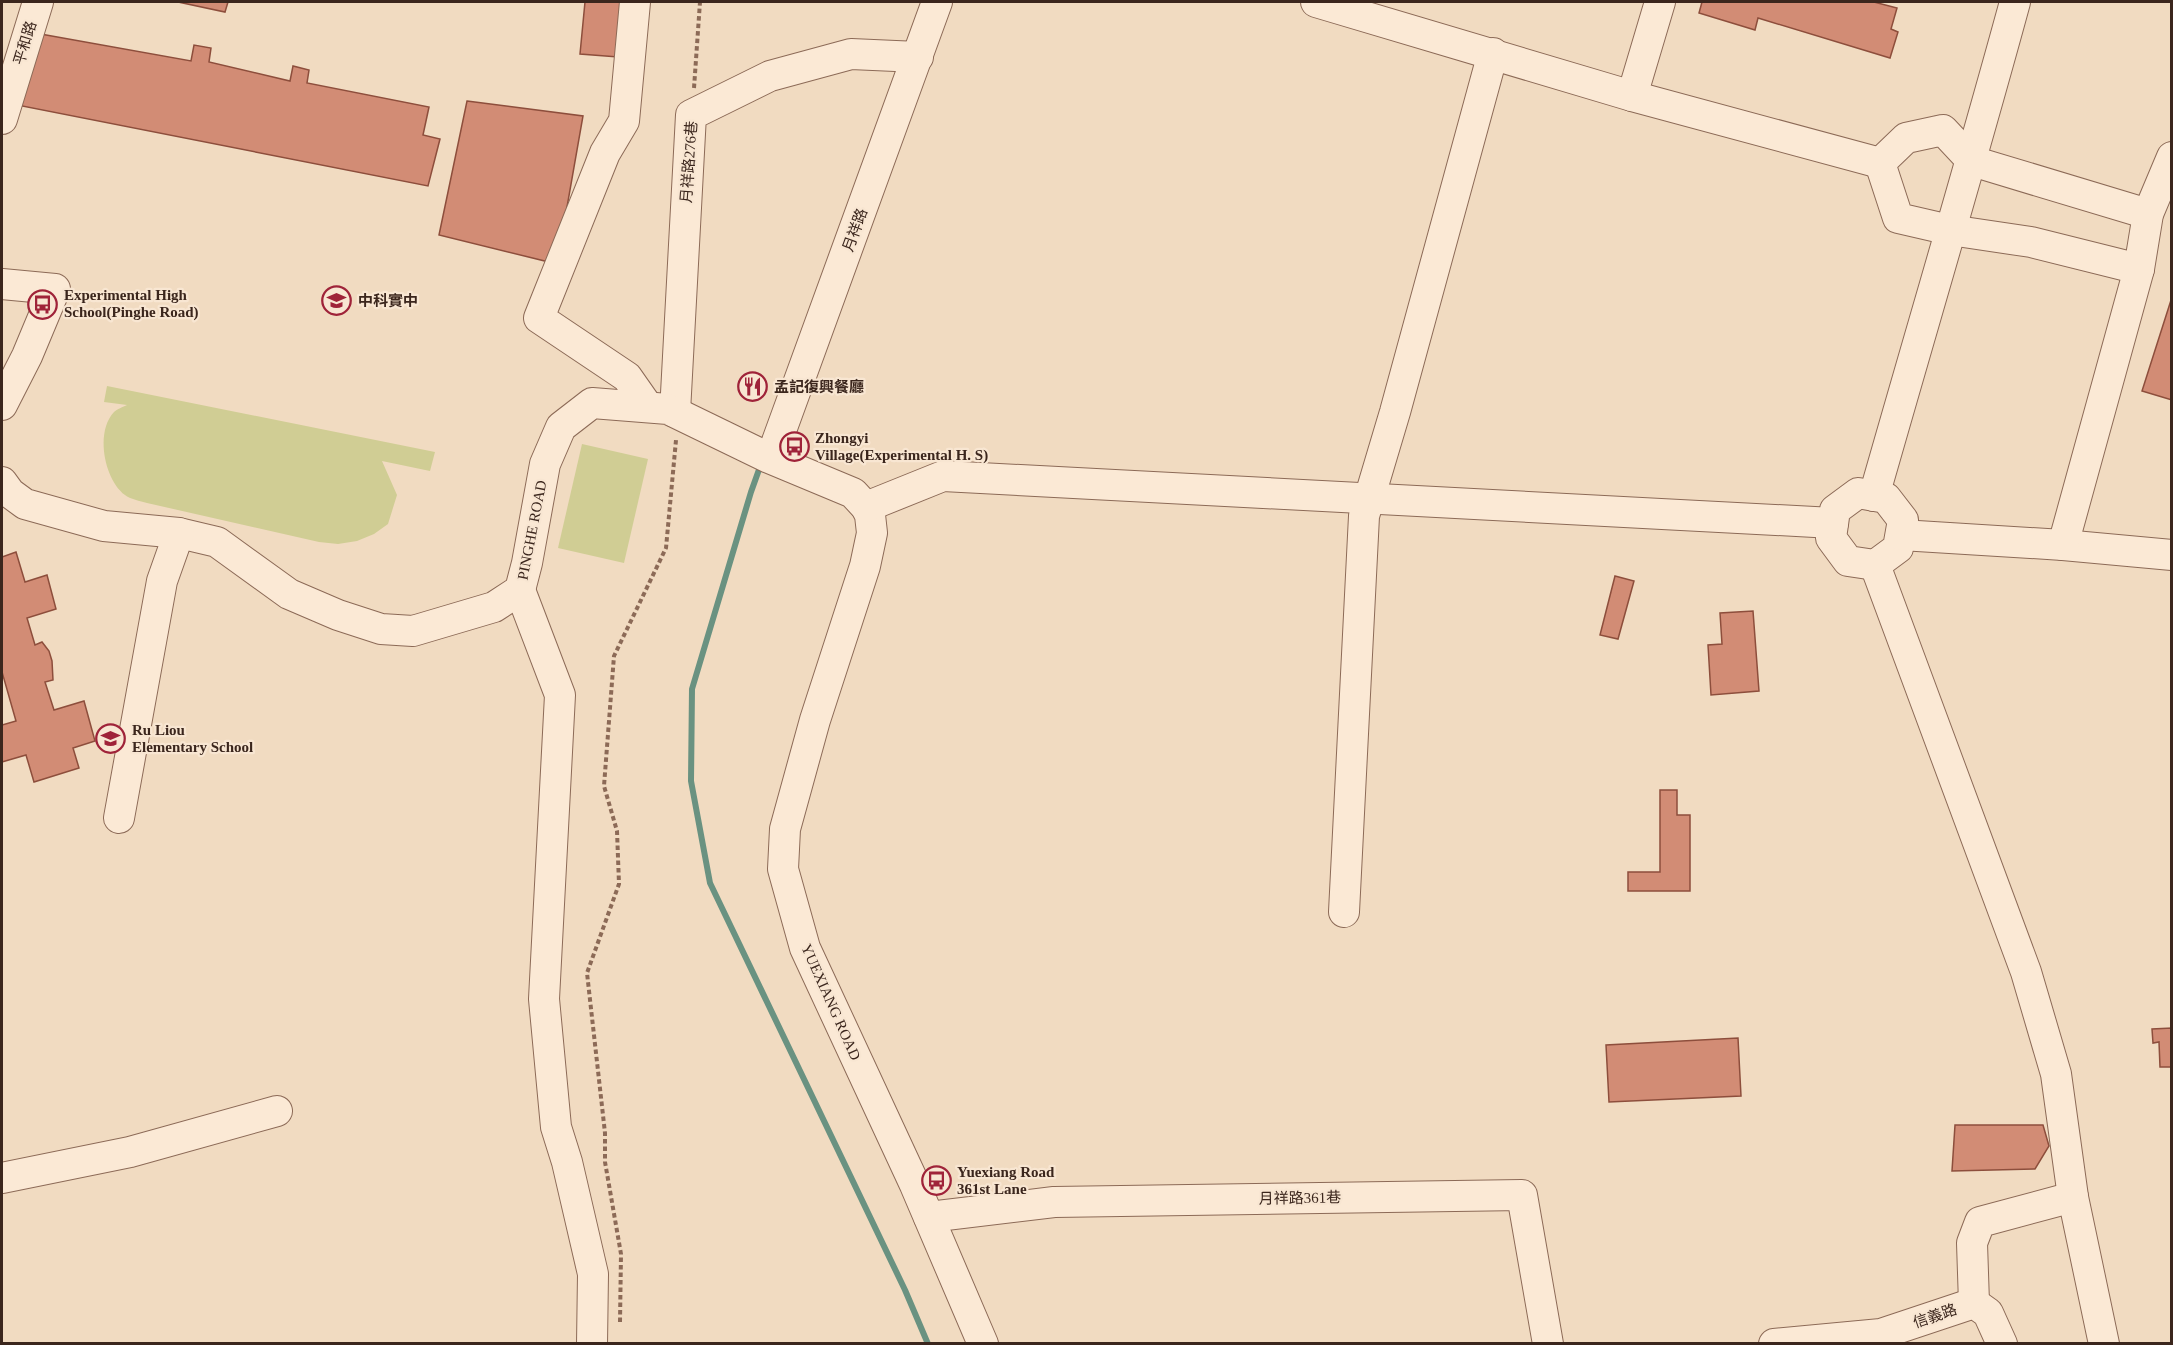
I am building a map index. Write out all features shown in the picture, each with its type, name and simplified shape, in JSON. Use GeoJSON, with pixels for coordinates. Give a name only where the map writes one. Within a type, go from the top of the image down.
{"type":"FeatureCollection","features":[{"type":"Feature","properties":{"kind":"street","name":"平和路"},"geometry":{"type":"LineString","coordinates":[[2,119],[38,2]]}},
{"type":"Feature","properties":{"kind":"street"},"geometry":{"type":"LineString","coordinates":[[635,2],[624,120],[605,153],[539,318],[627,377],[667,411]]}},
{"type":"Feature","properties":{"kind":"street","name":"月祥路"},"geometry":{"type":"LineString","coordinates":[[766,456],[912,57],[937,2]]}},
{"type":"Feature","properties":{"kind":"street"},"geometry":{"type":"LineString","coordinates":[[1323,2],[1632,96],[1880,164]]}},
{"type":"Feature","properties":{"kind":"street"},"geometry":{"type":"LineString","coordinates":[[1632,96],[1659,2]]}},
{"type":"Feature","properties":{"kind":"street"},"geometry":{"type":"LineString","coordinates":[[1874,496],[2016,2]]}},
{"type":"Feature","properties":{"kind":"street"},"geometry":{"type":"LineString","coordinates":[[1344,912],[1364,516],[1493,53]]}},
{"type":"Feature","properties":{"kind":"street","name":"月祥路276巷"},"geometry":{"type":"LineString","coordinates":[[667,411],[691,115],[770,76],[793,69],[851,54],[912,57]]}},
{"type":"Feature","properties":{"kind":"street"},"geometry":{"type":"LineString","coordinates":[[1880,164],[1906,138],[1943,130],[1972,161],[2148,214]]}},
{"type":"Feature","properties":{"kind":"street"},"geometry":{"type":"LineString","coordinates":[[2063,545],[2139,269],[2148,214],[2172,157]]}},
{"type":"Feature","properties":{"kind":"street"},"geometry":{"type":"LineString","coordinates":[[1880,164],[1898,218],[1950,230],[2031,242],[2139,269]]}},
{"type":"Feature","properties":{"kind":"street"},"geometry":{"type":"LineString","coordinates":[[2,284],[55,289],[27,356],[2,405]]}},
{"type":"Feature","properties":{"kind":"street","name":"PINGHE ROAD"},"geometry":{"type":"LineString","coordinates":[[2,482],[10,493],[25,504],[104,526],[179,533],[217,542],[289,594],[338,615],[381,629],[413,631],[494,607],[520,590],[545,464],[561,427],[592,403],[667,411],[766,456]]}},
{"type":"Feature","properties":{"kind":"street"},"geometry":{"type":"LineString","coordinates":[[766,456],[853,493],[866,507],[943,476],[1833,523]]}},
{"type":"Feature","properties":{"kind":"street"},"geometry":{"type":"LineString","coordinates":[[1858,493],[1886,498],[1903,520],[1898,548],[1875,565],[1848,561],[1831,538],[1833,523],[1835,510],[1858,493]]}},
{"type":"Feature","properties":{"kind":"street","name":"YUEXIANG ROAD"},"geometry":{"type":"LineString","coordinates":[[866,507],[872,525],[865,566],[814,720],[784,829],[783,869],[805,948],[929,1217],[983,1344]]}},
{"type":"Feature","properties":{"kind":"street"},"geometry":{"type":"LineString","coordinates":[[119,818],[162,581],[179,533]]}},
{"type":"Feature","properties":{"kind":"street"},"geometry":{"type":"LineString","coordinates":[[1901,536],[2063,545],[2172,555]]}},
{"type":"Feature","properties":{"kind":"street"},"geometry":{"type":"LineString","coordinates":[[1875,565],[2026,972],[2056,1074],[2073,1197],[2104,1344]]}},
{"type":"Feature","properties":{"kind":"street"},"geometry":{"type":"LineString","coordinates":[[520,590],[560,695],[544,999],[556,1127],[567,1162],[592,1274],[592,1344]]}},
{"type":"Feature","properties":{"kind":"street"},"geometry":{"type":"LineString","coordinates":[[2,1178],[129,1152],[277,1111]]}},
{"type":"Feature","properties":{"kind":"street","name":"月祥路361巷"},"geometry":{"type":"LineString","coordinates":[[929,1217],[1054,1202],[1522,1195],[1548,1344]]}},
{"type":"Feature","properties":{"kind":"street"},"geometry":{"type":"LineString","coordinates":[[1974,1303],[1972,1243],[1980,1222],[2073,1197]]}},
{"type":"Feature","properties":{"kind":"street","name":"信義路"},"geometry":{"type":"LineString","coordinates":[[1774,1344],[1881,1339],[1974,1303],[1988,1313],[2002,1344]]}},
{"type":"Feature","properties":{"kind":"path"},"geometry":{"type":"LineString","coordinates":[[693,114],[700,2]]}},
{"type":"Feature","properties":{"kind":"path"},"geometry":{"type":"LineString","coordinates":[[619,1332],[621,1254],[605,1162],[587,974],[619,884],[617,831],[604,786],[614,656],[666,548],[667,411]]}},
{"type":"Feature","properties":{"kind":"shaded area"},"geometry":{"type":"Polygon","coordinates":[[[107,386],[435,452],[430,471],[382,461],[397,495],[388,524],[374,534],[357,541],[338,544],[319,542],[147,503],[125,495],[118,488],[107,467],[104,443],[108,421],[115,411],[127,405],[104,402],[107,386]]]}},
{"type":"Feature","properties":{"kind":"shaded area"},"geometry":{"type":"Polygon","coordinates":[[[582,444],[648,459],[624,563],[558,548],[582,444]]]}},
{"type":"Feature","properties":{"kind":"building"},"geometry":{"type":"Polygon","coordinates":[[[178,2],[228,2],[225,12],[178,2]]]}},
{"type":"Feature","properties":{"kind":"building"},"geometry":{"type":"Polygon","coordinates":[[[585,2],[623,2],[618,57],[580,54],[585,2]]]}},
{"type":"Feature","properties":{"kind":"building"},"geometry":{"type":"Polygon","coordinates":[[[1702,2],[1874,2],[1897,8],[1891,29],[1898,32],[1890,58],[1758,18],[1755,30],[1699,13],[1702,2]]]}},
{"type":"Feature","properties":{"kind":"building"},"geometry":{"type":"Polygon","coordinates":[[[35,33],[191,61],[194,45],[211,48],[209,62],[290,81],[293,66],[309,70],[307,83],[429,107],[423,135],[440,139],[428,186],[17,105],[35,33]]]}},
{"type":"Feature","properties":{"kind":"building"},"geometry":{"type":"Polygon","coordinates":[[[467,101],[583,116],[557,264],[439,235],[467,101]]]}},
{"type":"Feature","properties":{"kind":"building"},"geometry":{"type":"Polygon","coordinates":[[[2172,297],[2172,400],[2142,391],[2172,297]]]}},
{"type":"Feature","properties":{"kind":"building"},"geometry":{"type":"Polygon","coordinates":[[[16,552],[25,582],[47,575],[56,609],[27,618],[35,645],[42,642],[49,651],[52,661],[53,680],[45,682],[54,710],[84,701],[95,741],[73,748],[79,768],[34,782],[26,755],[2,762],[2,725],[16,721],[2,672],[2,557],[16,552]]]}},
{"type":"Feature","properties":{"kind":"building"},"geometry":{"type":"Polygon","coordinates":[[[1615,576],[1634,581],[1618,639],[1600,635],[1615,576]]]}},
{"type":"Feature","properties":{"kind":"building"},"geometry":{"type":"Polygon","coordinates":[[[1753,611],[1759,691],[1711,695],[1708,645],[1722,644],[1720,613],[1753,611]]]}},
{"type":"Feature","properties":{"kind":"building"},"geometry":{"type":"Polygon","coordinates":[[[1660,790],[1677,790],[1677,815],[1690,815],[1690,891],[1628,891],[1628,872],[1660,872],[1660,790]]]}},
{"type":"Feature","properties":{"kind":"building"},"geometry":{"type":"Polygon","coordinates":[[[2172,1028],[2172,1067],[2160,1067],[2159,1042],[2153,1043],[2152,1029],[2172,1028]]]}},
{"type":"Feature","properties":{"kind":"building"},"geometry":{"type":"Polygon","coordinates":[[[1738,1038],[1741,1096],[1609,1102],[1606,1045],[1738,1038]]]}},
{"type":"Feature","properties":{"kind":"building"},"geometry":{"type":"Polygon","coordinates":[[[1955,1125],[2043,1125],[2049,1146],[2035,1169],[1952,1171],[1955,1125]]]}},
{"type":"Feature","properties":{"kind":"waterway"},"geometry":{"type":"LineString","coordinates":[[761,464],[692,689],[691,781],[710,883],[905,1290],[928,1344]]}},
{"type":"Feature","properties":{"kind":"place","name":"中科實中"},"geometry":{"type":"Point","coordinates":[337,301]}},
{"type":"Feature","properties":{"kind":"place","name":"Experimental High School(Pinghe Road)"},"geometry":{"type":"Point","coordinates":[43,304]}},
{"type":"Feature","properties":{"kind":"place","name":"孟記復興餐廳"},"geometry":{"type":"Point","coordinates":[753,387]}},
{"type":"Feature","properties":{"kind":"place","name":"Zhongyi Village(Experimental H. S)"},"geometry":{"type":"Point","coordinates":[794,447]}},
{"type":"Feature","properties":{"kind":"place","name":"Ru Liou Elementary School"},"geometry":{"type":"Point","coordinates":[111,739]}},
{"type":"Feature","properties":{"kind":"place","name":"Yuexiang Road 361st Lane"},"geometry":{"type":"Point","coordinates":[936,1181]}}]}
